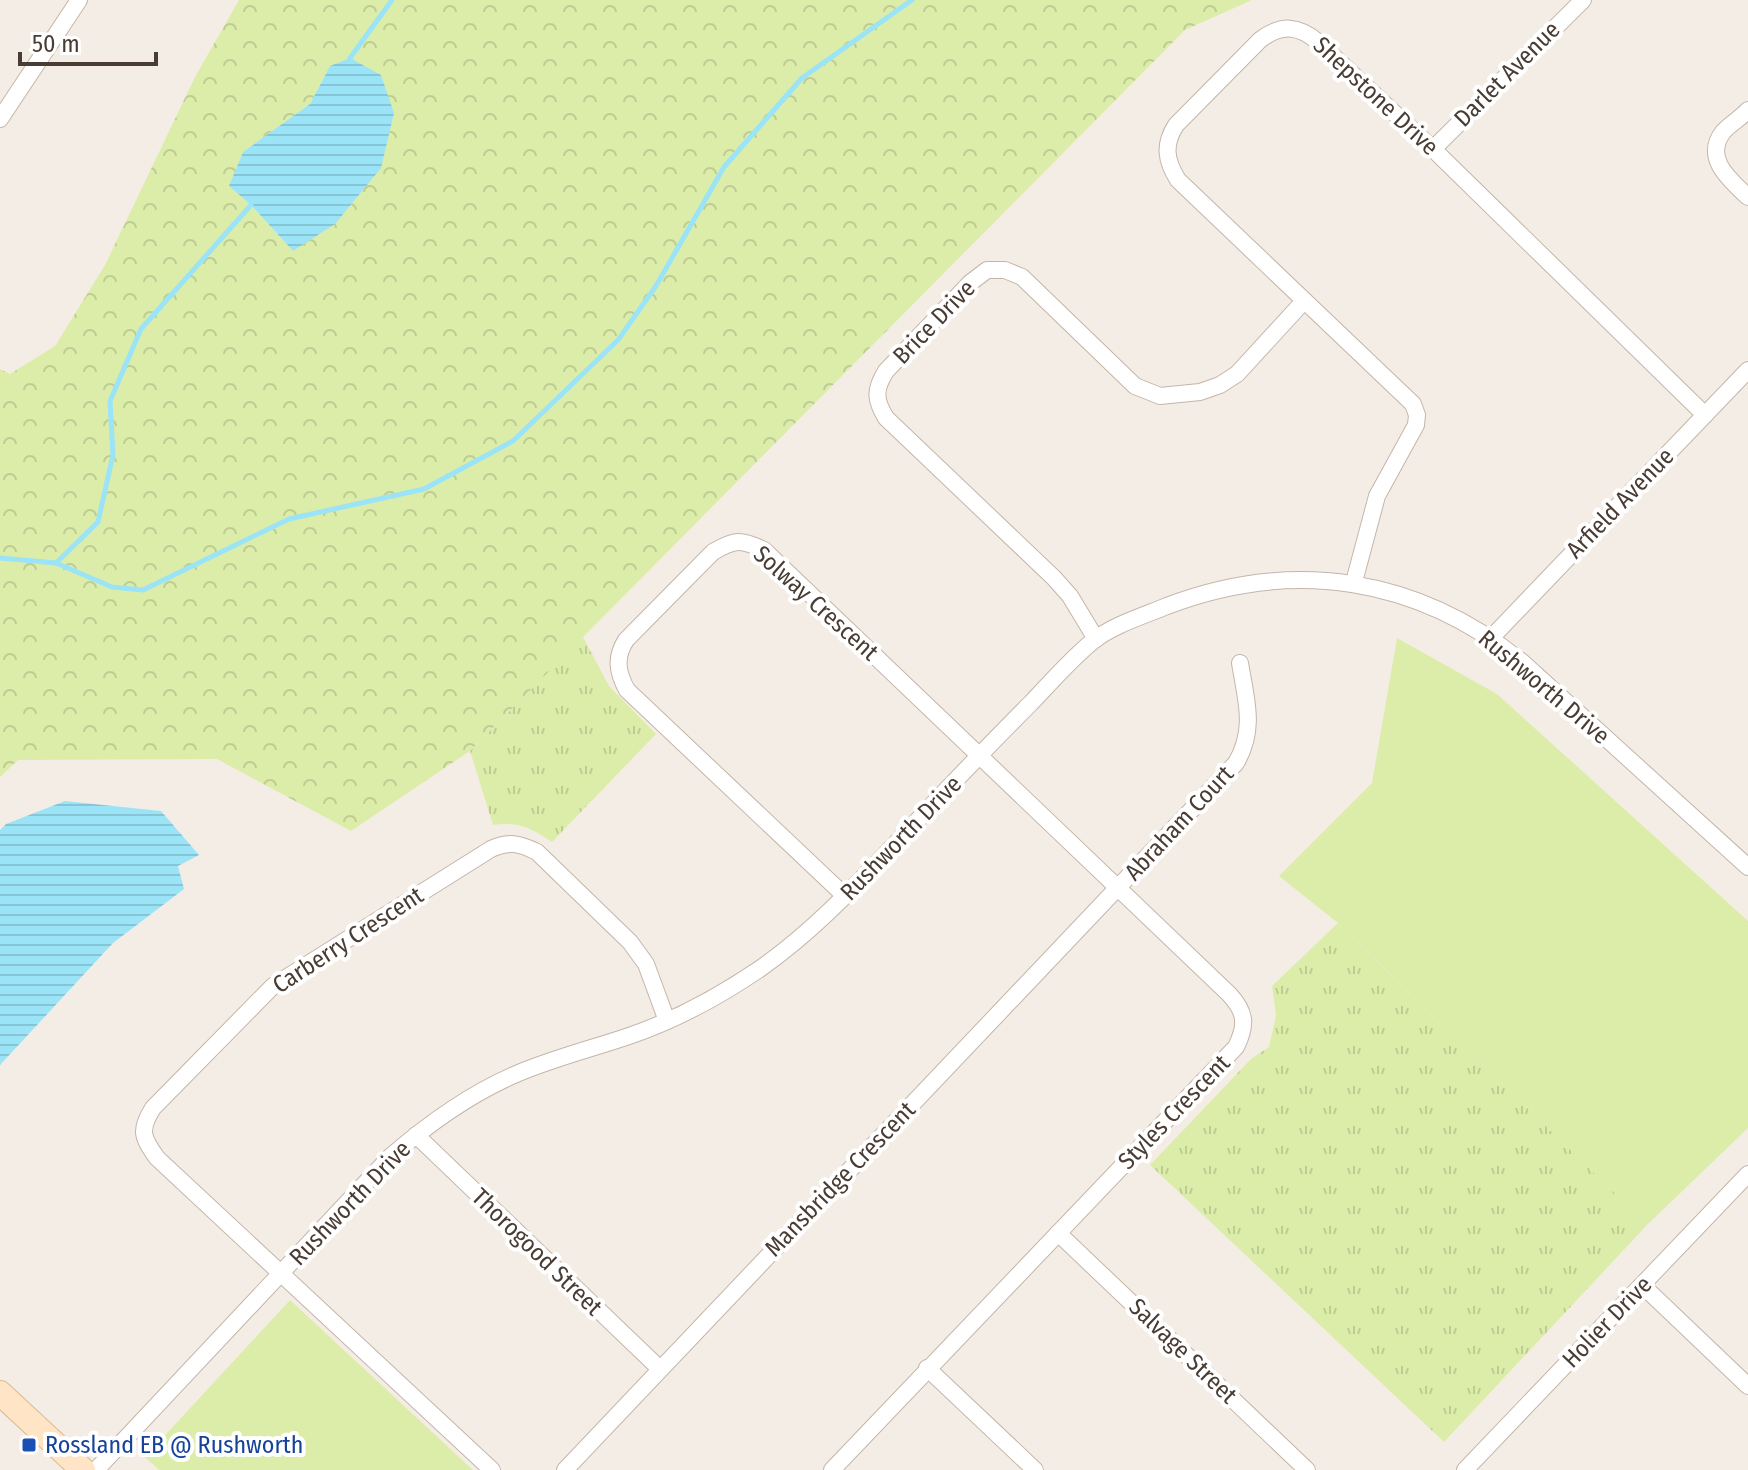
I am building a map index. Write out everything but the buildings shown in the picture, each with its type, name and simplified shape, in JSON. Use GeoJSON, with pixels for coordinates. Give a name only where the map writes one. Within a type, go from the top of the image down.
{"type":"FeatureCollection","features":[{"type":"Feature","properties":{"kind":"main road"},"geometry":{"type":"LineString","coordinates":[[0,1393],[83,1470]]}},
{"type":"Feature","properties":{"kind":"street"},"geometry":{"type":"LineString","coordinates":[[0,119],[79,0]]}},
{"type":"Feature","properties":{"kind":"street","name":"Darlet Avenue"},"geometry":{"type":"LineString","coordinates":[[1433,149],[1583,0]]}},
{"type":"Feature","properties":{"kind":"street","name":"Shepstone Drive"},"geometry":{"type":"LineString","coordinates":[[1354,582],[1377,496],[1416,425],[1417,415],[1413,404],[1178,180],[1169,166],[1166,149],[1176,125],[1260,40],[1274,30],[1291,27],[1306,31],[1433,149],[1705,415]]}},
{"type":"Feature","properties":{"kind":"street"},"geometry":{"type":"LineString","coordinates":[[1748,110],[1722,133],[1716,151],[1719,167],[1748,197]]}},
{"type":"Feature","properties":{"kind":"street","name":"Brice Drive"},"geometry":{"type":"LineString","coordinates":[[1096,639],[1070,596],[1054,578],[886,418],[875,401],[877,385],[886,371],[959,294],[987,270],[1005,270],[1022,277],[1135,386],[1160,396],[1200,392],[1220,385],[1237,374],[1304,301]]}},
{"type":"Feature","properties":{"kind":"street","name":"Arfield Avenue"},"geometry":{"type":"LineString","coordinates":[[1492,637],[1748,370]]}},
{"type":"Feature","properties":{"kind":"street","name":"Solway Crescent"},"geometry":{"type":"LineString","coordinates":[[845,896],[627,690],[620,677],[618,662],[620,649],[626,640],[713,552],[730,542],[746,541],[764,550],[978,756]]}},
{"type":"Feature","properties":{"kind":"street","name":"Rushworth Drive"},"geometry":{"type":"LineString","coordinates":[[96,1470],[390,1157],[416,1135],[469,1097],[516,1074],[667,1021],[763,967],[802,937],[845,896],[978,756],[1096,639],[1150,613],[1219,588],[1292,580],[1354,582],[1443,612],[1492,637],[1748,867]]}},
{"type":"Feature","properties":{"kind":"street","name":"Abraham Court"},"geometry":{"type":"LineString","coordinates":[[1117,888],[1236,763],[1245,747],[1249,717],[1240,663]]}},
{"type":"Feature","properties":{"kind":"street","name":"Styles Crescent"},"geometry":{"type":"LineString","coordinates":[[832,1470],[1236,1047],[1243,1033],[1245,1020],[1241,1007],[978,756]]}},
{"type":"Feature","properties":{"kind":"street","name":"Carberry Crescent"},"geometry":{"type":"LineString","coordinates":[[282,1272],[157,1158],[145,1140],[144,1122],[153,1108],[251,1006],[294,971],[506,842],[537,852],[630,942],[646,964],[667,1021]]}},
{"type":"Feature","properties":{"kind":"street","name":"Mansbridge Crescent"},"geometry":{"type":"LineString","coordinates":[[565,1470],[1117,888]]}},
{"type":"Feature","properties":{"kind":"street","name":"Thorogood Street"},"geometry":{"type":"LineString","coordinates":[[416,1135],[660,1369]]}},
{"type":"Feature","properties":{"kind":"street","name":"Holier Drive"},"geometry":{"type":"LineString","coordinates":[[1465,1470],[1748,1174]]}},
{"type":"Feature","properties":{"kind":"street","name":"Salvage Street"},"geometry":{"type":"LineString","coordinates":[[1058,1233],[1307,1470]]}},
{"type":"Feature","properties":{"kind":"street"},"geometry":{"type":"LineString","coordinates":[[282,1272],[492,1470]]}},
{"type":"Feature","properties":{"kind":"street"},"geometry":{"type":"LineString","coordinates":[[1642,1285],[1748,1386]]}},
{"type":"Feature","properties":{"kind":"street"},"geometry":{"type":"LineString","coordinates":[[927,1368],[1035,1470]]}},
{"type":"Feature","properties":{"kind":"green space"},"geometry":{"type":"Polygon","coordinates":[[[239,0],[1252,0],[1185,30],[470,751],[351,831],[217,759],[18,760],[0,777],[0,369],[10,374],[55,346],[105,265],[195,77],[239,0]],[[330,66],[310,104],[243,152],[230,186],[293,251],[330,66]]]}},
{"type":"Feature","properties":{"kind":"green space"},"geometry":{"type":"Polygon","coordinates":[[[583,637],[609,686],[656,734],[552,842],[524,827],[493,825],[470,751],[583,637]]]}},
{"type":"Feature","properties":{"kind":"green space"},"geometry":{"type":"Polygon","coordinates":[[[1397,638],[1497,694],[1748,921],[1748,1128],[1647,1225],[1338,923],[1279,876],[1372,783],[1397,638]]]}},
{"type":"Feature","properties":{"kind":"green space"},"geometry":{"type":"Polygon","coordinates":[[[1338,923],[1647,1225],[1444,1442],[1150,1165],[1251,1059],[1269,1047],[1276,1015],[1272,986],[1338,923]]]}},
{"type":"Feature","properties":{"kind":"green space"},"geometry":{"type":"Polygon","coordinates":[[[290,1300],[473,1470],[159,1470],[145,1457],[290,1300]]]}},
{"type":"Feature","properties":{"kind":"water"},"geometry":{"type":"Polygon","coordinates":[[[350,58],[381,75],[394,113],[381,168],[335,224],[293,251],[229,186],[243,152],[310,104],[330,66],[350,58]]]}},
{"type":"Feature","properties":{"kind":"water"},"geometry":{"type":"Polygon","coordinates":[[[65,801],[161,811],[199,855],[178,866],[184,889],[113,943],[0,1065],[0,830],[6,824],[65,801]]]}},
{"type":"Feature","properties":{"kind":"waterway"},"geometry":{"type":"LineString","coordinates":[[350,58],[392,0]]}},
{"type":"Feature","properties":{"kind":"waterway"},"geometry":{"type":"LineString","coordinates":[[0,558],[56,563],[112,587],[143,590],[289,519],[424,489],[513,441],[618,340],[656,286],[724,167],[802,78],[912,0]]}},
{"type":"Feature","properties":{"kind":"waterway"},"geometry":{"type":"LineString","coordinates":[[56,563],[98,522],[113,455],[110,401],[141,329],[251,205]]}},
{"type":"Feature","properties":{"kind":"place","name":"Rossland EB @ Rushworth"},"geometry":{"type":"Point","coordinates":[29,1445]}}]}
